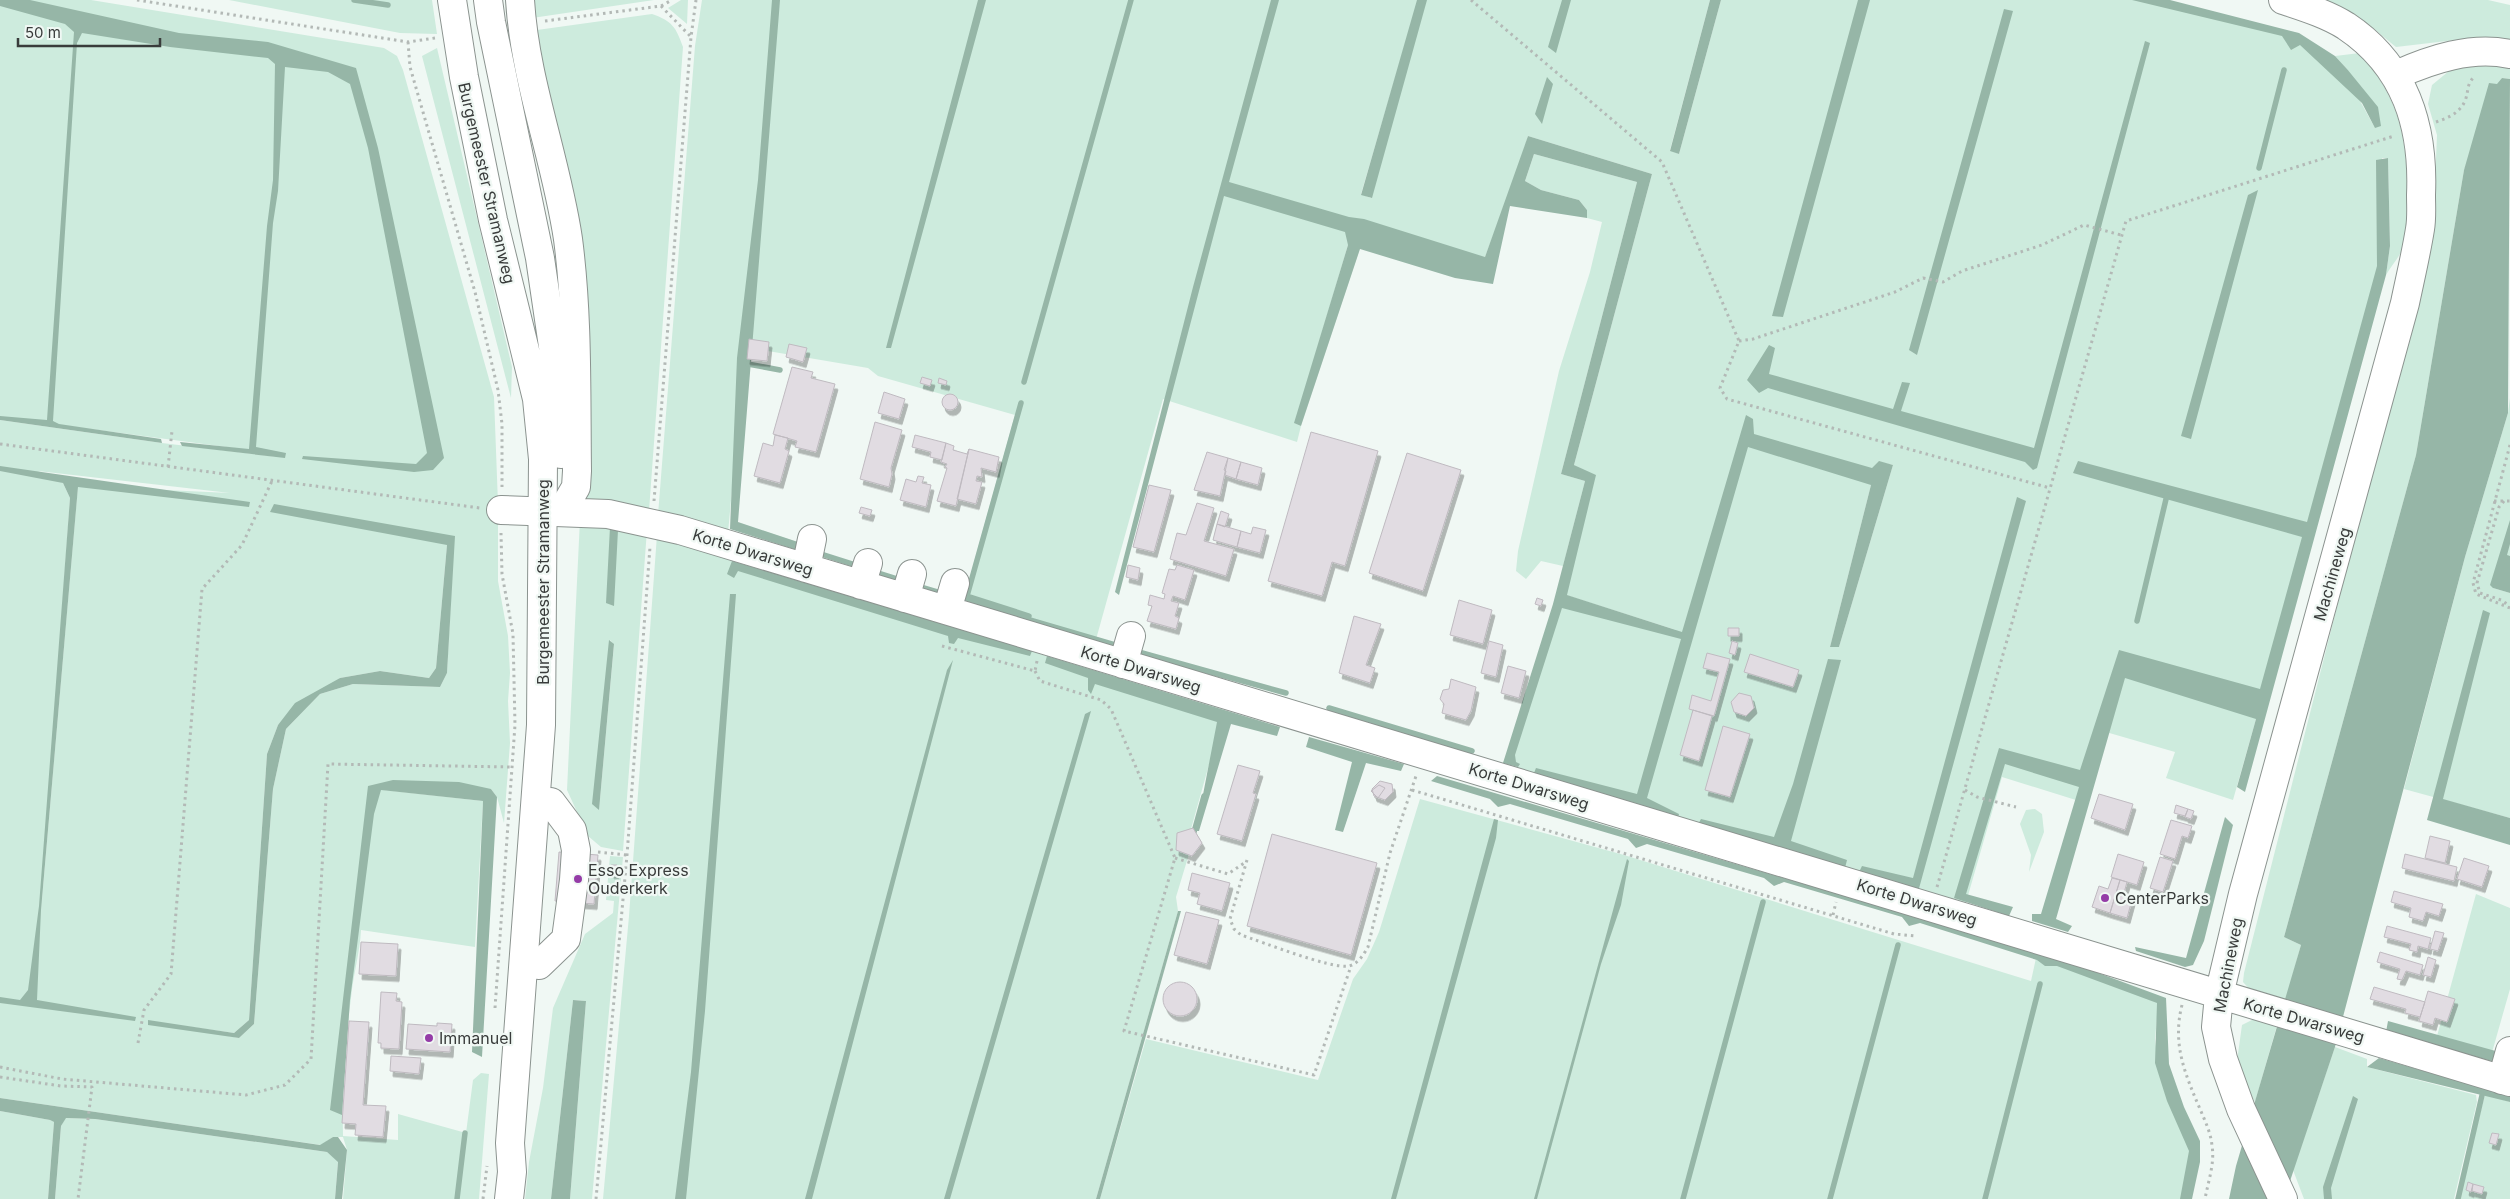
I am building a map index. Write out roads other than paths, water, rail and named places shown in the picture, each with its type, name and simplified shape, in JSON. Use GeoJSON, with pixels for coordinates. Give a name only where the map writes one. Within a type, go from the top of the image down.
{"type":"FeatureCollection","features":[{"type":"Feature","properties":{"kind":"street","name":"Burgemeester Stramanweg"},"geometry":{"type":"LineString","coordinates":[[452,0],[464,77],[493,220],[537,399],[543,459],[553,512],[552,802],[525,1142],[512,1172]]}},
{"type":"Feature","properties":{"kind":"street","name":"Burgemeester Stramanweg"},"geometry":{"type":"LineString","coordinates":[[520,0],[536,103],[568,239],[572,290],[576,487],[553,512]]}},
{"type":"Feature","properties":{"kind":"street","name":"Machineweg"},"geometry":{"type":"LineString","coordinates":[[2283,0],[2318,12],[2346,26],[2372,48],[2396,75],[2409,102],[2417,129],[2422,174],[2420,227],[2405,303],[2372,430],[2243,894],[2219,995],[2216,1026],[2223,1059],[2241,1109],[2283,1199]]}},
{"type":"Feature","properties":{"kind":"street","name":"Burgemeester Stramanweg"},"geometry":{"type":"LineString","coordinates":[[494,7],[540,258],[555,360],[562,474],[553,512],[541,726],[510,1143],[512,1172],[509,1199]]}},
{"type":"Feature","properties":{"kind":"street"},"geometry":{"type":"LineString","coordinates":[[2396,75],[2423,63],[2455,54],[2493,51],[2510,54]]}},
{"type":"Feature","properties":{"kind":"street","name":"Korte Dwarsweg"},"geometry":{"type":"LineString","coordinates":[[501,510],[608,514],[809,555],[864,575],[951,598],[1041,639],[1127,651],[1423,754],[2267,1010],[2341,1031],[2507,1070]]}},
{"type":"Feature","properties":{"kind":"street"},"geometry":{"type":"LineString","coordinates":[[539,965],[566,939],[576,850],[572,830],[552,802]]}},
{"type":"Feature","properties":{"kind":"waterway"},"geometry":{"type":"LineString","coordinates":[[354,0],[388,5]]}},
{"type":"Feature","properties":{"kind":"waterway"},"geometry":{"type":"LineString","coordinates":[[1024,382],[1131,0]]}},
{"type":"Feature","properties":{"kind":"waterway"},"geometry":{"type":"LineString","coordinates":[[2259,168],[2284,70]]}},
{"type":"Feature","properties":{"kind":"waterway"},"geometry":{"type":"LineString","coordinates":[[748,364],[780,370]]}},
{"type":"Feature","properties":{"kind":"waterway"},"geometry":{"type":"LineString","coordinates":[[1021,403],[967,596],[1029,616]]}},
{"type":"Feature","properties":{"kind":"waterway"},"geometry":{"type":"LineString","coordinates":[[2137,621],[2167,495]]}},
{"type":"Feature","properties":{"kind":"waterway"},"geometry":{"type":"LineString","coordinates":[[818,553],[859,566]]}},
{"type":"Feature","properties":{"kind":"waterway"},"geometry":{"type":"LineString","coordinates":[[872,571],[904,581]]}},
{"type":"Feature","properties":{"kind":"waterway"},"geometry":{"type":"LineString","coordinates":[[917,586],[944,594]]}},
{"type":"Feature","properties":{"kind":"waterway"},"geometry":{"type":"LineString","coordinates":[[958,599],[1122,647]]}},
{"type":"Feature","properties":{"kind":"waterway"},"geometry":{"type":"LineString","coordinates":[[1135,651],[1286,693]]}},
{"type":"Feature","properties":{"kind":"waterway"},"geometry":{"type":"LineString","coordinates":[[1329,708],[1472,751]]}},
{"type":"Feature","properties":{"kind":"waterway"},"geometry":{"type":"LineString","coordinates":[[1194,832],[1204,796]]}},
{"type":"Feature","properties":{"kind":"waterway"},"geometry":{"type":"LineString","coordinates":[[1683,1199],[1763,902]]}},
{"type":"Feature","properties":{"kind":"waterway"},"geometry":{"type":"LineString","coordinates":[[1830,1199],[1898,945]]}},
{"type":"Feature","properties":{"kind":"waterway"},"geometry":{"type":"LineString","coordinates":[[1985,1199],[2040,984]]}},
{"type":"Feature","properties":{"kind":"waterway"},"geometry":{"type":"LineString","coordinates":[[2458,1199],[2483,1091]]}},
{"type":"Feature","properties":{"kind":"waterway"},"geometry":{"type":"LineString","coordinates":[[457,1199],[465,1133]]}},
{"type":"Feature","properties":{"kind":"place","name":"Esso Express Ouderkerk"},"geometry":{"type":"Point","coordinates":[578,879]}},
{"type":"Feature","properties":{"kind":"place","name":"CenterParks"},"geometry":{"type":"Point","coordinates":[2105,898]}},
{"type":"Feature","properties":{"kind":"place","name":"Immanuel"},"geometry":{"type":"Point","coordinates":[429,1038]}}]}
